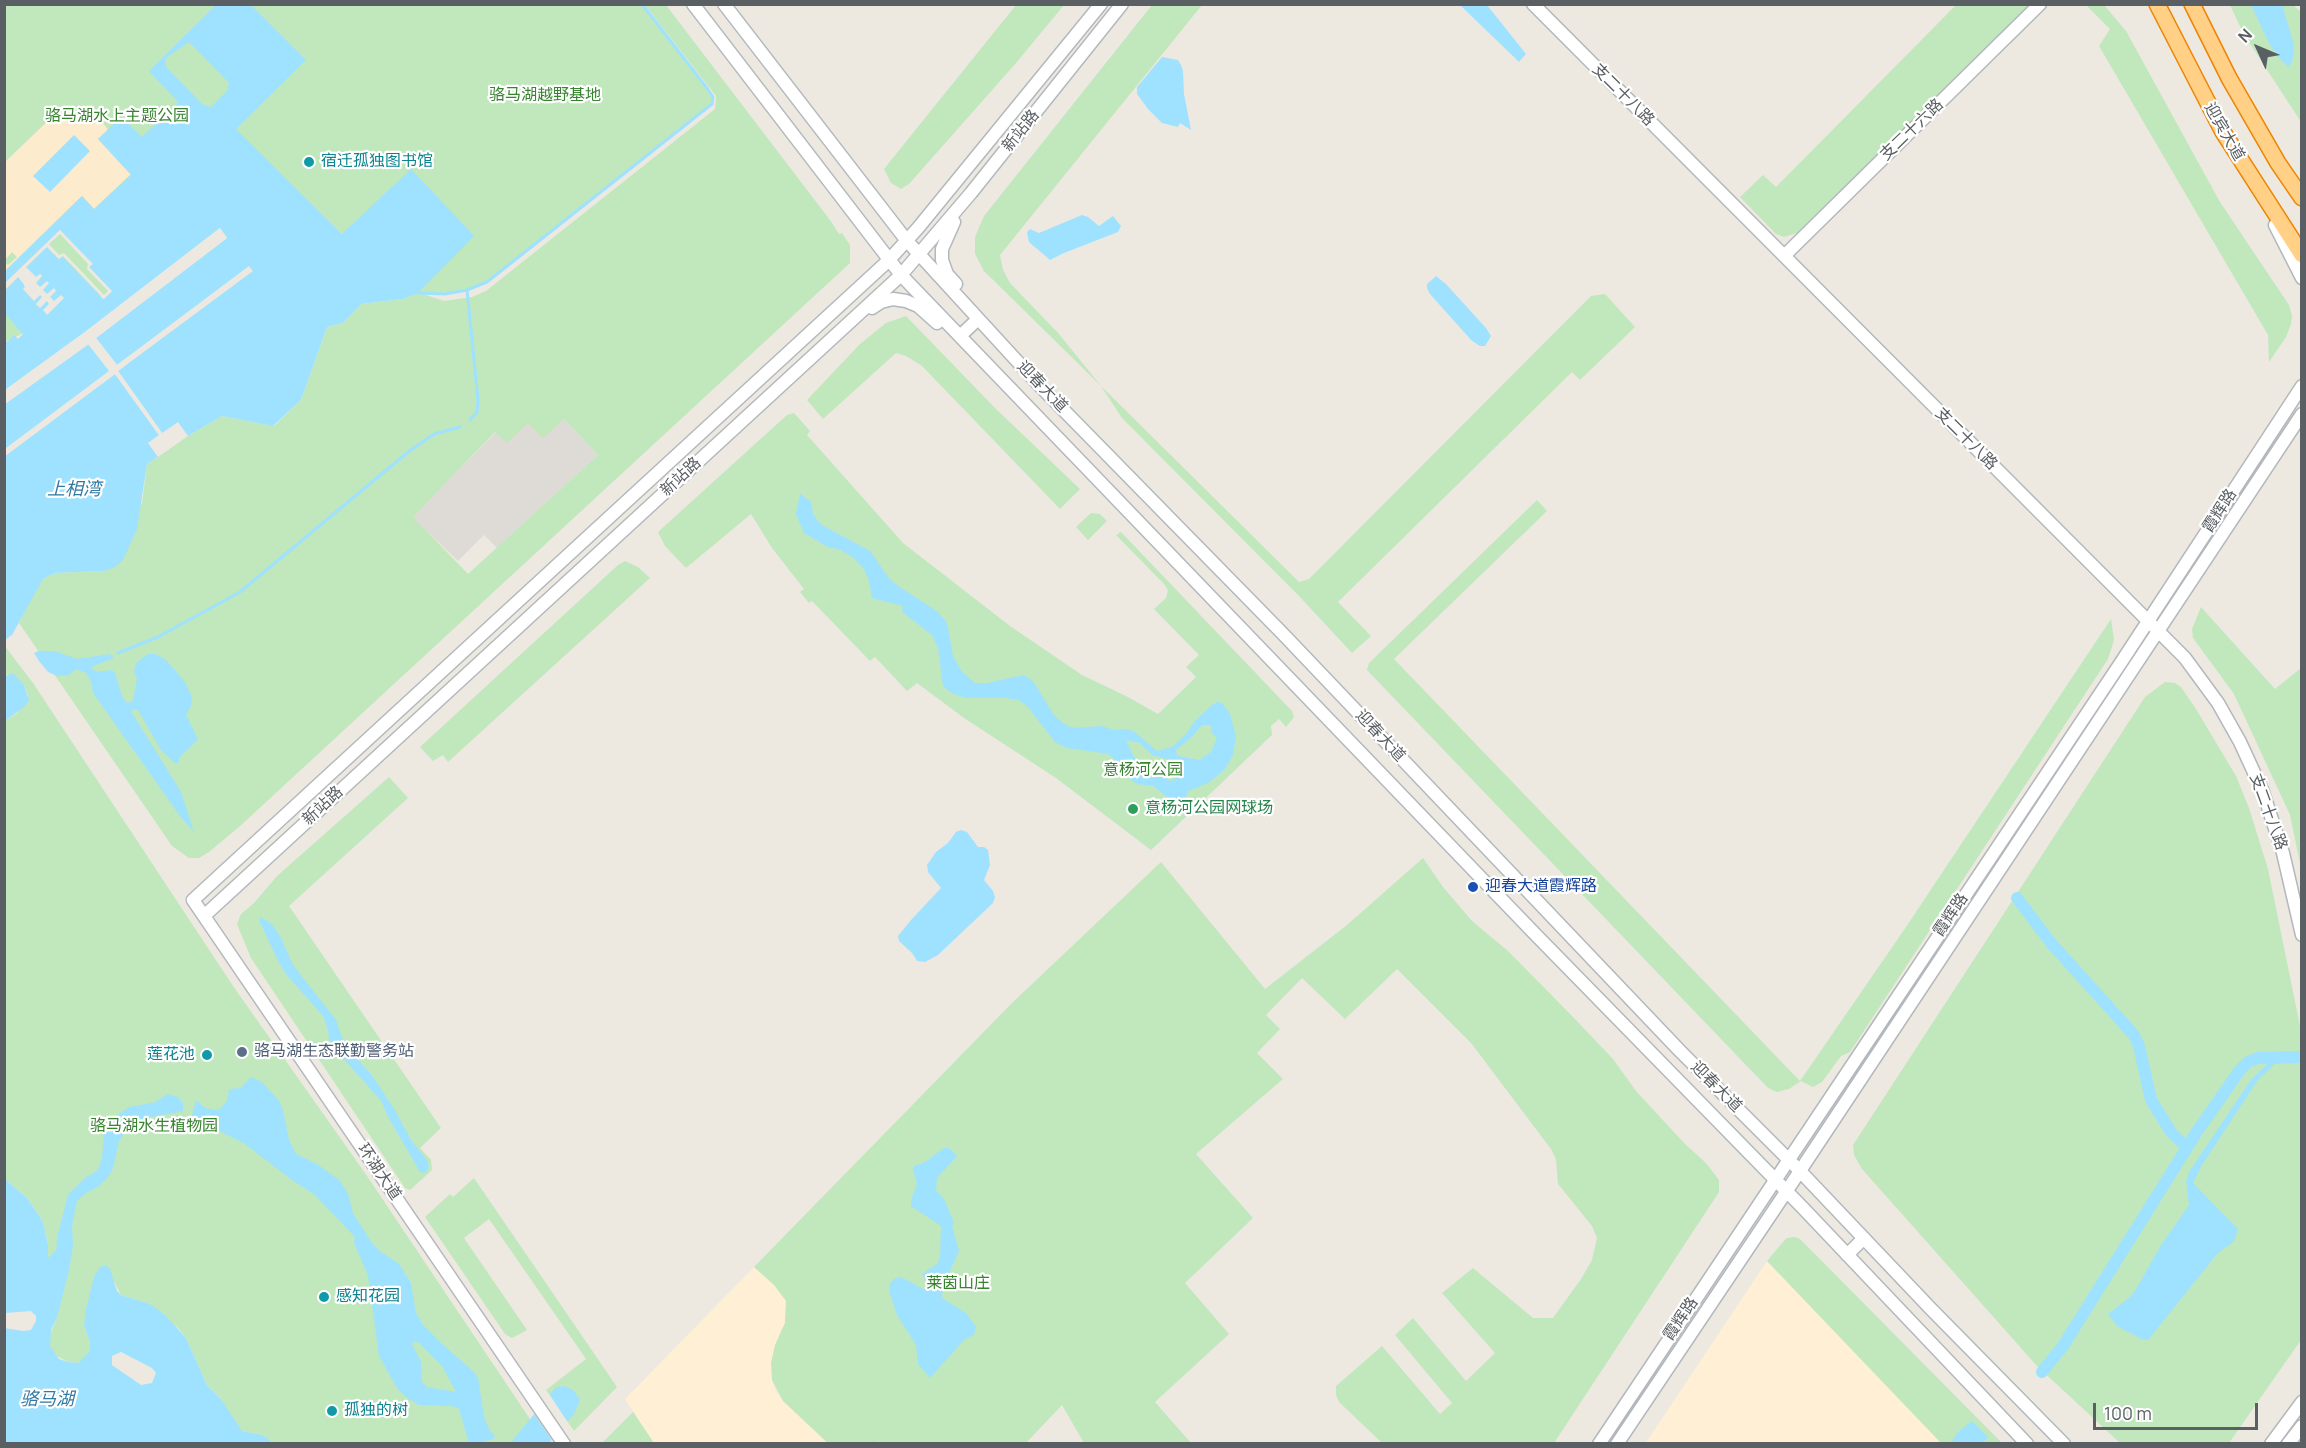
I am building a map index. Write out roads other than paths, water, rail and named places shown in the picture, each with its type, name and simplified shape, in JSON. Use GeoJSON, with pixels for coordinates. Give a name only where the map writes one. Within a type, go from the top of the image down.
{"type":"FeatureCollection","features":[{"type":"Feature","properties":{"kind":"highway","name":"迎宾大道"},"geometry":{"type":"LineString","coordinates":[[2157,4],[2239,158],[2301,255]]}},
{"type":"Feature","properties":{"kind":"highway","name":"迎宾大道"},"geometry":{"type":"LineString","coordinates":[[2192,4],[2229,78],[2301,197]]}},
{"type":"Feature","properties":{"kind":"street","name":"迎春大道"},"geometry":{"type":"LineString","coordinates":[[693,4],[888,261],[2026,1443]]}},
{"type":"Feature","properties":{"kind":"street","name":"迎春大道"},"geometry":{"type":"LineString","coordinates":[[724,4],[907,242],[1039,385],[1284,634],[1714,1085],[2064,1443]]}},
{"type":"Feature","properties":{"kind":"street","name":"新站路"},"geometry":{"type":"LineString","coordinates":[[193,900],[888,261],[907,242],[1101,4]]}},
{"type":"Feature","properties":{"kind":"street","name":"新站路"},"geometry":{"type":"LineString","coordinates":[[204,916],[901,275],[970,194],[1122,4]]}},
{"type":"Feature","properties":{"kind":"street","name":"支二十八路"},"geometry":{"type":"LineString","coordinates":[[1533,4],[2185,658],[2218,703],[2259,782],[2283,853],[2301,935]]}},
{"type":"Feature","properties":{"kind":"street","name":"支二十六路"},"geometry":{"type":"LineString","coordinates":[[1784,256],[2040,4]]}},
{"type":"Feature","properties":{"kind":"street"},"geometry":{"type":"LineString","coordinates":[[2239,158],[2301,278]]}},
{"type":"Feature","properties":{"kind":"street"},"geometry":{"type":"LineString","coordinates":[[970,194],[948,231],[942,249],[942,260],[947,274],[1039,385]]}},
{"type":"Feature","properties":{"kind":"street"},"geometry":{"type":"LineString","coordinates":[[846,326],[881,302],[893,299],[918,306],[1035,413]]}},
{"type":"Feature","properties":{"kind":"street"},"geometry":{"type":"LineString","coordinates":[[960,336],[978,319]]}},
{"type":"Feature","properties":{"kind":"street"},"geometry":{"type":"LineString","coordinates":[[2287,409],[2301,376]]}},
{"type":"Feature","properties":{"kind":"street","name":"霞辉路"},"geometry":{"type":"LineString","coordinates":[[1599,1443],[2301,386]]}},
{"type":"Feature","properties":{"kind":"street","name":"霞辉路"},"geometry":{"type":"LineString","coordinates":[[1617,1443],[2301,416]]}},
{"type":"Feature","properties":{"kind":"street","name":"环湖大道"},"geometry":{"type":"LineString","coordinates":[[193,900],[563,1443]]}},
{"type":"Feature","properties":{"kind":"street"},"geometry":{"type":"LineString","coordinates":[[1698,1102],[1714,1085]]}},
{"type":"Feature","properties":{"kind":"street"},"geometry":{"type":"LineString","coordinates":[[1847,1255],[1864,1238]]}},
{"type":"Feature","properties":{"kind":"street"},"geometry":{"type":"LineString","coordinates":[[2271,1443],[2301,1402]]}},
{"type":"Feature","properties":{"kind":"street"},"geometry":{"type":"LineString","coordinates":[[2288,1443],[2301,1426]]}},
{"type":"Feature","properties":{"kind":"water"},"geometry":{"type":"Polygon","coordinates":[[[2282,4],[2294,45],[2293,58],[2289,67],[2270,45],[2251,5],[2282,4]]]}},
{"type":"Feature","properties":{"kind":"water","name":"上相湾"},"geometry":{"type":"Polygon","coordinates":[[[216,5],[251,5],[306,60],[236,129],[342,234],[411,169],[474,236],[418,293],[403,299],[361,304],[343,323],[327,327],[301,400],[273,426],[222,416],[147,464],[137,529],[123,560],[115,567],[104,571],[55,573],[43,579],[12,635],[5,640],[5,456],[115,374],[159,435],[162,433],[118,371],[250,267],[117,365],[96,338],[227,238],[220,228],[85,332],[5,390],[5,339],[7,342],[14,335],[18,339],[23,334],[5,314],[5,290],[18,277],[24,283],[23,289],[34,300],[40,295],[42,297],[40,308],[47,301],[49,304],[46,314],[64,298],[54,301],[50,297],[56,291],[47,294],[43,290],[49,283],[40,287],[36,283],[42,277],[36,277],[26,267],[47,247],[59,259],[62,256],[103,299],[112,291],[89,267],[92,264],[60,230],[5,283],[5,271],[82,196],[94,209],[131,175],[98,139],[121,117],[142,137],[178,102],[149,71],[216,5]],[[189,42],[167,57],[165,63],[167,68],[203,105],[211,107],[227,91],[229,83],[189,42]]]}},
{"type":"Feature","properties":{"kind":"water"},"geometry":{"type":"Polygon","coordinates":[[[1460,5],[1487,5],[1526,54],[1519,62],[1460,5]]]}},
{"type":"Feature","properties":{"kind":"water"},"geometry":{"type":"Polygon","coordinates":[[[1162,57],[1178,60],[1181,65],[1191,130],[1180,123],[1178,127],[1162,123],[1137,94],[1137,87],[1162,57]]]}},
{"type":"Feature","properties":{"kind":"water"},"geometry":{"type":"Polygon","coordinates":[[[74,135],[90,151],[50,192],[33,176],[74,135]]]}},
{"type":"Feature","properties":{"kind":"water"},"geometry":{"type":"Polygon","coordinates":[[[1082,215],[1099,226],[1113,216],[1121,226],[1118,232],[1050,260],[1029,242],[1027,232],[1030,229],[1039,233],[1082,215]]]}},
{"type":"Feature","properties":{"kind":"water"},"geometry":{"type":"Polygon","coordinates":[[[1436,276],[1486,328],[1491,336],[1485,346],[1472,341],[1430,294],[1427,284],[1436,276]]]}},
{"type":"Feature","properties":{"kind":"water","name":"上相湾"},"geometry":{"type":"Polygon","coordinates":[[[89,344],[110,371],[5,449],[5,404],[89,344]]]}},
{"type":"Feature","properties":{"kind":"water"},"geometry":{"type":"Polygon","coordinates":[[[800,494],[811,502],[813,514],[820,524],[870,551],[888,577],[898,586],[938,612],[947,623],[953,656],[962,672],[975,683],[987,683],[1023,675],[1033,681],[1053,714],[1073,728],[1102,726],[1114,730],[1128,729],[1135,732],[1157,751],[1172,747],[1212,705],[1217,702],[1222,703],[1230,714],[1236,736],[1233,755],[1225,769],[1210,782],[1188,791],[1182,808],[1153,786],[1137,784],[1130,779],[1124,769],[1109,754],[1067,748],[1055,742],[1028,707],[1019,700],[965,698],[950,692],[943,686],[938,648],[932,635],[902,612],[903,606],[872,598],[864,569],[854,558],[841,550],[828,547],[804,533],[796,514],[800,494]],[[1202,725],[1177,749],[1176,753],[1179,756],[1199,760],[1211,752],[1217,738],[1211,732],[1211,725],[1202,725]],[[1126,740],[1135,759],[1148,769],[1171,781],[1183,773],[1184,769],[1175,761],[1152,755],[1140,743],[1126,740]]]}},
{"type":"Feature","properties":{"kind":"water"},"geometry":{"type":"Polygon","coordinates":[[[54,651],[77,659],[110,654],[114,658],[91,667],[96,672],[112,670],[115,673],[122,696],[127,703],[133,701],[137,678],[134,672],[136,663],[148,654],[155,654],[165,659],[185,682],[192,704],[186,715],[198,739],[180,757],[178,763],[175,763],[161,750],[138,710],[131,711],[181,792],[194,832],[180,816],[93,693],[86,673],[76,669],[69,675],[57,676],[48,672],[34,653],[54,651]]]}},
{"type":"Feature","properties":{"kind":"water"},"geometry":{"type":"Polygon","coordinates":[[[13,673],[24,685],[29,700],[24,707],[5,721],[5,676],[13,673]]]}},
{"type":"Feature","properties":{"kind":"water"},"geometry":{"type":"Polygon","coordinates":[[[961,830],[967,832],[978,847],[988,850],[990,865],[984,880],[993,891],[995,897],[993,903],[938,955],[925,962],[917,961],[899,941],[898,936],[941,888],[928,872],[927,865],[936,852],[948,843],[956,832],[961,830]]]}},
{"type":"Feature","properties":{"kind":"water"},"geometry":{"type":"Polygon","coordinates":[[[261,917],[272,924],[293,965],[336,1020],[345,1046],[371,1074],[411,1140],[427,1160],[429,1165],[424,1173],[420,1172],[387,1115],[382,1102],[335,1049],[329,1039],[323,1016],[286,974],[259,920],[261,917]]]}},
{"type":"Feature","properties":{"kind":"water"},"geometry":{"type":"Polygon","coordinates":[[[2273,1058],[2281,1058],[2257,1081],[2202,1165],[2193,1183],[2238,1229],[2234,1241],[2217,1254],[2148,1340],[2141,1339],[2117,1326],[2108,1314],[2130,1297],[2136,1289],[2161,1245],[2189,1205],[2186,1182],[2189,1172],[2250,1081],[2273,1058]]]}},
{"type":"Feature","properties":{"kind":"water"},"geometry":{"type":"Polygon","coordinates":[[[251,1077],[262,1082],[279,1101],[289,1140],[296,1154],[317,1164],[339,1180],[348,1193],[353,1213],[372,1243],[399,1264],[411,1283],[416,1313],[423,1325],[478,1378],[484,1417],[495,1436],[493,1439],[469,1443],[459,1409],[452,1406],[419,1405],[397,1388],[379,1356],[368,1275],[354,1243],[355,1237],[315,1195],[245,1144],[192,1115],[196,1100],[205,1108],[220,1109],[227,1101],[229,1090],[240,1089],[251,1077]],[[414,1341],[412,1344],[421,1362],[422,1382],[427,1387],[456,1392],[442,1366],[419,1343],[414,1341]]]}},
{"type":"Feature","properties":{"kind":"water","name":"骆马湖"},"geometry":{"type":"Polygon","coordinates":[[[168,1094],[178,1097],[183,1103],[183,1111],[146,1118],[130,1125],[119,1141],[113,1168],[108,1177],[77,1201],[72,1226],[73,1245],[69,1270],[57,1318],[51,1330],[50,1346],[59,1359],[68,1362],[78,1363],[89,1352],[90,1342],[84,1326],[86,1309],[94,1277],[100,1267],[106,1265],[121,1295],[150,1304],[165,1315],[186,1338],[207,1385],[221,1399],[242,1431],[263,1435],[273,1443],[5,1443],[5,1328],[31,1330],[36,1316],[31,1311],[5,1313],[5,1179],[28,1199],[43,1222],[48,1244],[48,1258],[56,1250],[68,1195],[86,1177],[97,1171],[102,1159],[104,1130],[116,1116],[129,1107],[156,1102],[168,1094]],[[121,1352],[112,1356],[112,1365],[141,1385],[152,1383],[156,1373],[152,1368],[121,1352]]]}},
{"type":"Feature","properties":{"kind":"water"},"geometry":{"type":"Polygon","coordinates":[[[944,1148],[949,1148],[957,1156],[937,1178],[936,1190],[944,1199],[954,1223],[952,1226],[959,1251],[943,1286],[942,1298],[966,1313],[976,1327],[974,1335],[965,1339],[930,1378],[918,1364],[916,1345],[897,1315],[889,1285],[894,1279],[901,1277],[923,1289],[930,1288],[922,1274],[937,1264],[940,1257],[941,1226],[911,1206],[917,1184],[913,1170],[914,1166],[925,1162],[944,1148]]]}},
{"type":"Feature","properties":{"kind":"water"},"geometry":{"type":"Polygon","coordinates":[[[564,1386],[573,1390],[580,1400],[574,1414],[549,1443],[510,1444],[556,1387],[564,1386]]]}},
{"type":"Feature","properties":{"kind":"water"},"geometry":{"type":"Polygon","coordinates":[[[1972,1421],[1988,1437],[1983,1443],[1951,1443],[1958,1432],[1972,1421]]]}},
{"type":"Feature","properties":{"kind":"waterway"},"geometry":{"type":"LineString","coordinates":[[418,293],[445,294],[467,290],[487,282],[712,104],[713,97],[707,88],[642,4]]}},
{"type":"Feature","properties":{"kind":"waterway"},"geometry":{"type":"LineString","coordinates":[[467,290],[478,400],[477,412],[470,420]]}},
{"type":"Feature","properties":{"kind":"waterway"},"geometry":{"type":"LineString","coordinates":[[118,653],[158,637],[240,592],[408,452],[434,434],[460,427]]}},
{"type":"Feature","properties":{"kind":"waterway"},"geometry":{"type":"LineString","coordinates":[[2017,898],[2051,943],[2134,1035],[2139,1046],[2151,1100],[2171,1132],[2187,1148]]}},
{"type":"Feature","properties":{"kind":"waterway"},"geometry":{"type":"LineString","coordinates":[[2042,1372],[2063,1346],[2198,1130],[2240,1070],[2248,1062],[2258,1058],[2302,1057]]}},
{"type":"Feature","properties":{"kind":"place","name":"宿迁孤独图书馆"},"geometry":{"type":"Point","coordinates":[309,162]}},
{"type":"Feature","properties":{"kind":"place","name":"意杨河公园网球场"},"geometry":{"type":"Point","coordinates":[1133,809]}},
{"type":"Feature","properties":{"kind":"place","name":"迎春大道霞辉路"},"geometry":{"type":"Point","coordinates":[1473,887]}},
{"type":"Feature","properties":{"kind":"place","name":"骆马湖生态联勤警务站"},"geometry":{"type":"Point","coordinates":[242,1052]}},
{"type":"Feature","properties":{"kind":"place","name":"莲花池"},"geometry":{"type":"Point","coordinates":[207,1055]}},
{"type":"Feature","properties":{"kind":"place","name":"感知花园"},"geometry":{"type":"Point","coordinates":[324,1297]}},
{"type":"Feature","properties":{"kind":"place","name":"孤独的树"},"geometry":{"type":"Point","coordinates":[332,1411]}},
{"type":"Feature","properties":{"kind":"park label","name":"骆马湖越野基地"},"geometry":{"type":"Point","coordinates":[545,96]}},
{"type":"Feature","properties":{"kind":"park label","name":"骆马湖水上主题公园"},"geometry":{"type":"Point","coordinates":[117,117]}},
{"type":"Feature","properties":{"kind":"park label","name":"意杨河公园"},"geometry":{"type":"Point","coordinates":[1143,771]}},
{"type":"Feature","properties":{"kind":"park label","name":"骆马湖水生植物园"},"geometry":{"type":"Point","coordinates":[154,1127]}},
{"type":"Feature","properties":{"kind":"park label","name":"莱茵山庄"},"geometry":{"type":"Point","coordinates":[958,1284]}}]}
